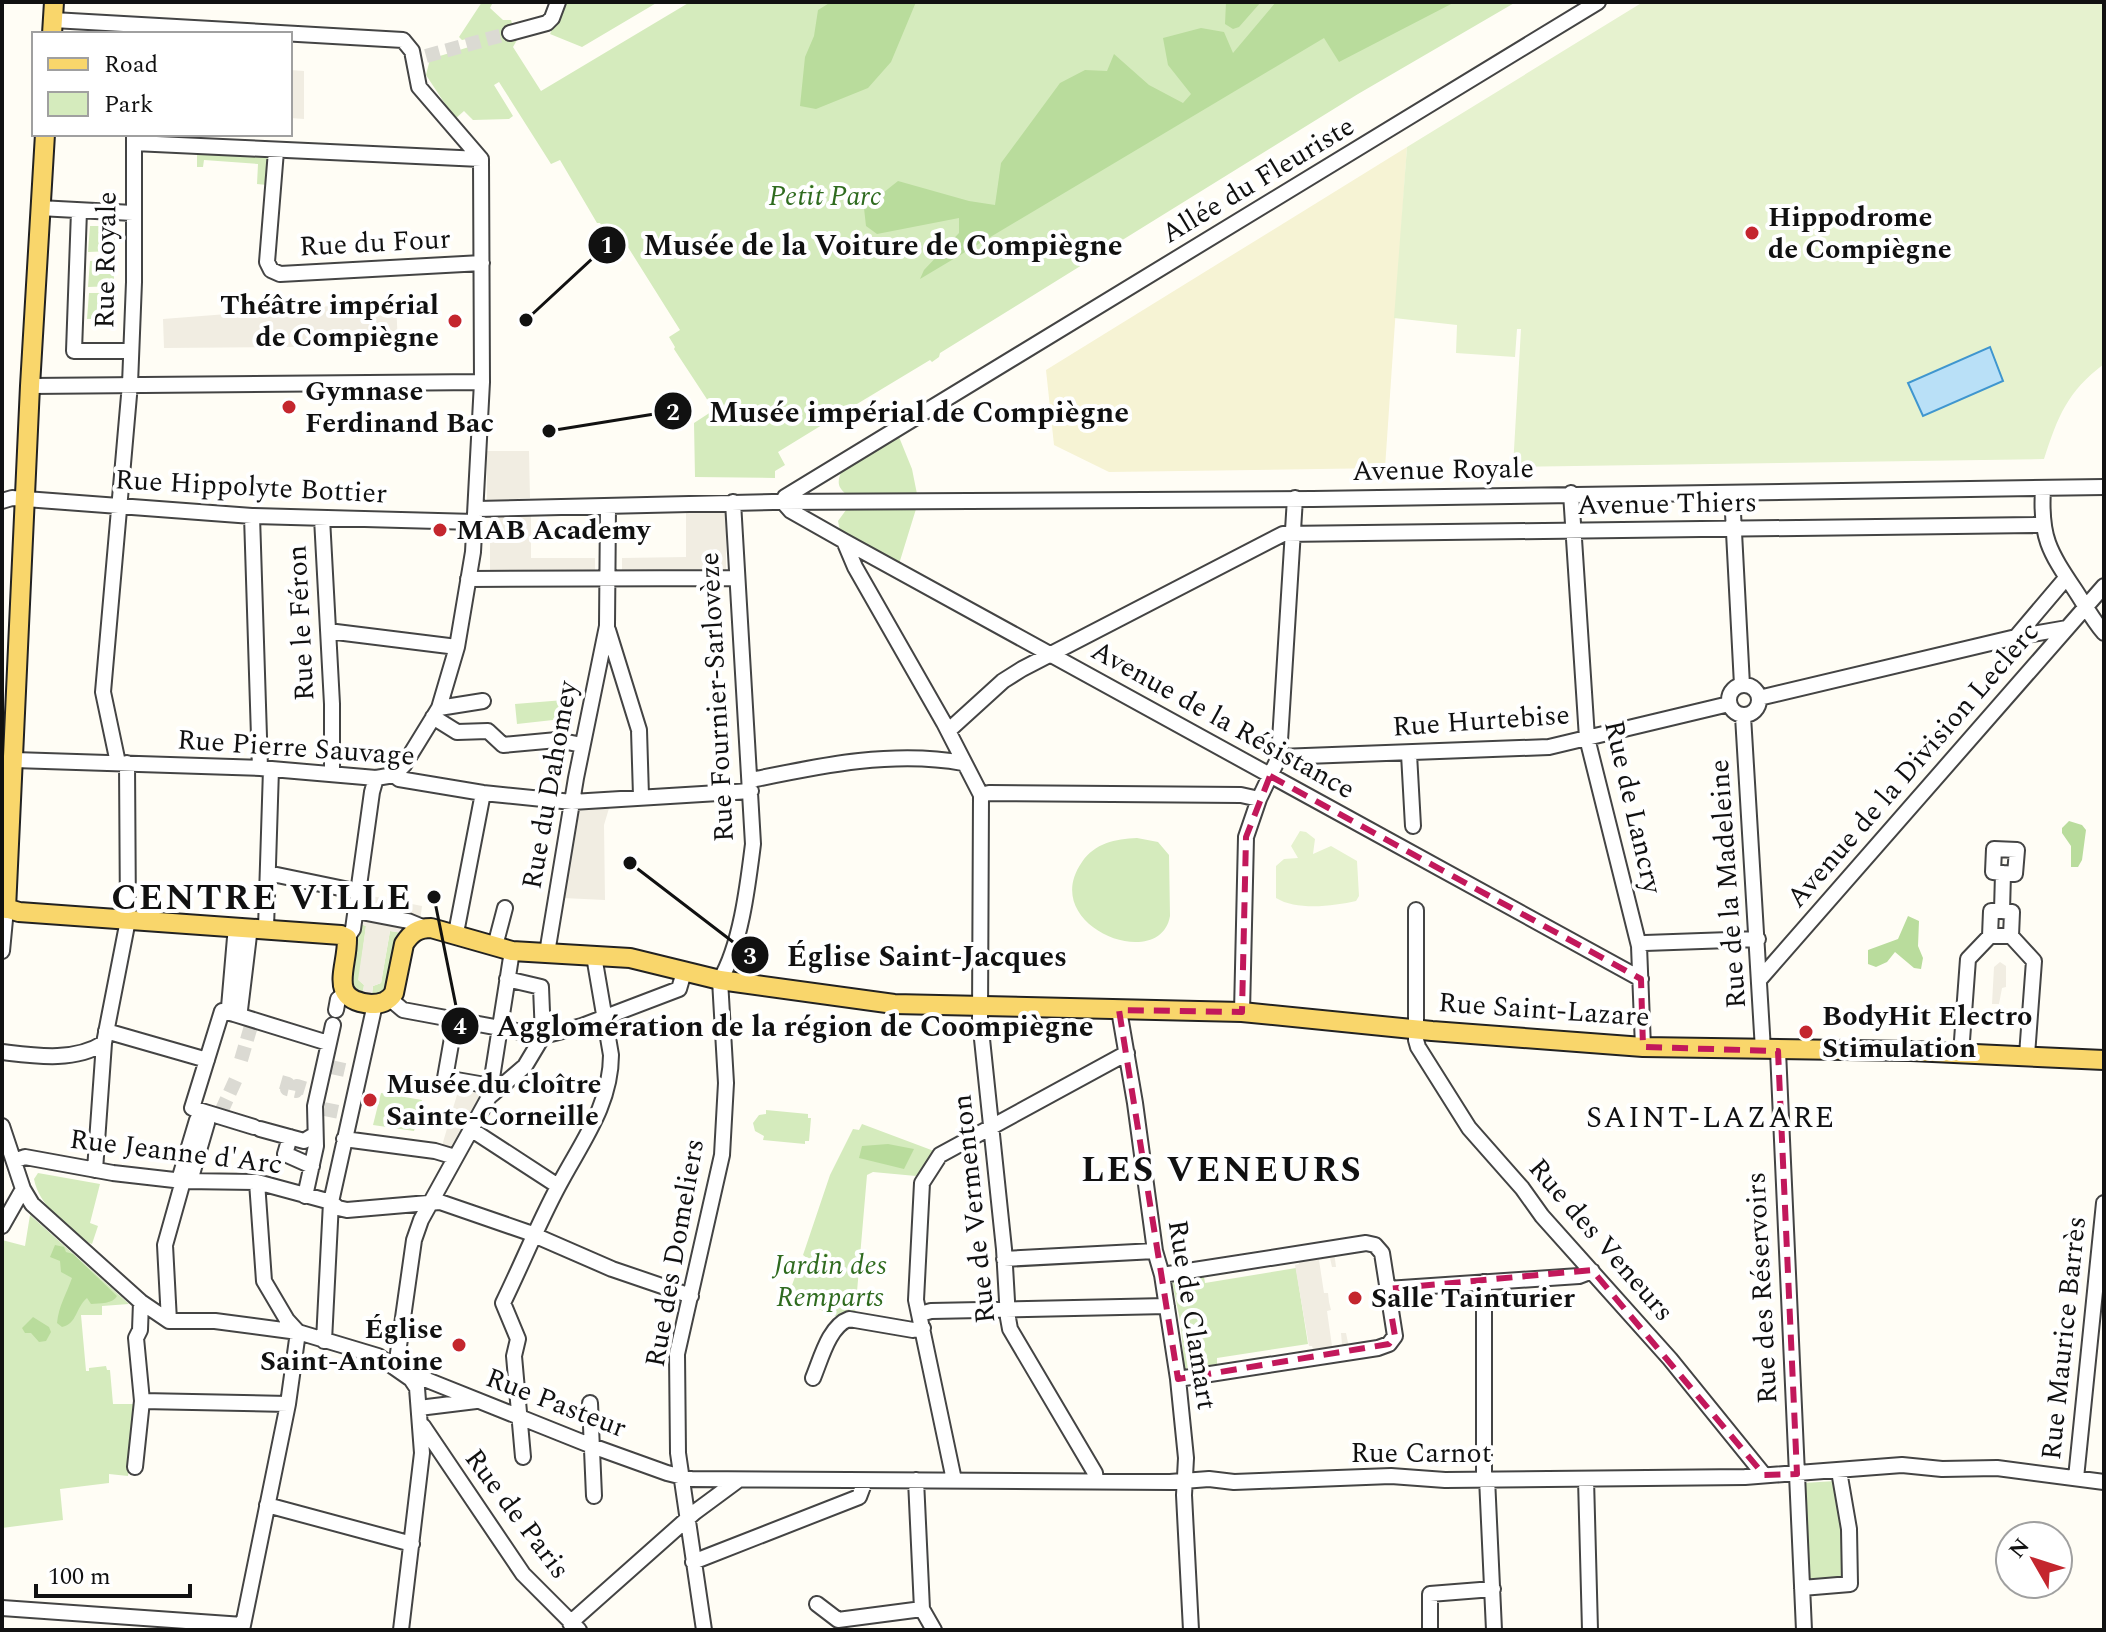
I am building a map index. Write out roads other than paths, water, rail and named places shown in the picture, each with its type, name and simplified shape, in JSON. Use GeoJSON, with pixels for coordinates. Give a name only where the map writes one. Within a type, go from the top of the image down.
{"type":"FeatureCollection","features":[{"type":"Feature","properties":{"kind":"main road"},"geometry":{"type":"LineString","coordinates":[[45,136],[30,386],[14,760],[3,909],[331,933],[347,938],[338,1010]]}},
{"type":"Feature","properties":{"kind":"main road"},"geometry":{"type":"LineString","coordinates":[[338,1010],[354,1001],[382,1002],[394,993],[404,944],[412,933],[425,928]]}},
{"type":"Feature","properties":{"kind":"main road","name":"Rue Saint-Lazare"},"geometry":{"type":"LineString","coordinates":[[425,928],[456,933],[504,948],[630,958],[720,980],[894,1004],[1242,1012],[1643,1047],[1911,1051],[2104,1060]]}},
{"type":"Feature","properties":{"kind":"street"},"geometry":{"type":"LineString","coordinates":[[510,33],[547,23],[558,2]]}},
{"type":"Feature","properties":{"kind":"street","name":"Allée du Fleuriste"},"geometry":{"type":"LineString","coordinates":[[783,502],[785,497],[798,489],[1598,2]]}},
{"type":"Feature","properties":{"kind":"street"},"geometry":{"type":"LineString","coordinates":[[53,19],[134,29],[207,32]]}},
{"type":"Feature","properties":{"kind":"street"},"geometry":{"type":"LineString","coordinates":[[292,35],[403,40],[420,58],[419,87],[481,159],[482,382],[476,516],[468,579],[457,647],[436,712],[404,765],[394,775]]}},
{"type":"Feature","properties":{"kind":"street"},"geometry":{"type":"LineString","coordinates":[[134,139],[276,151],[481,159]]}},
{"type":"Feature","properties":{"kind":"street","name":"Rue Royale"},"geometry":{"type":"LineString","coordinates":[[95,1170],[105,1037],[128,920],[122,763],[103,692],[130,386],[134,139]]}},
{"type":"Feature","properties":{"kind":"street","name":"Rue du Four"},"geometry":{"type":"LineString","coordinates":[[276,151],[267,262],[271,270],[280,274],[482,263]]}},
{"type":"Feature","properties":{"kind":"street"},"geometry":{"type":"LineString","coordinates":[[39,208],[133,213]]}},
{"type":"Feature","properties":{"kind":"street"},"geometry":{"type":"LineString","coordinates":[[79,211],[74,351],[130,351]]}},
{"type":"Feature","properties":{"kind":"street"},"geometry":{"type":"LineString","coordinates":[[30,386],[482,382]]}},
{"type":"Feature","properties":{"kind":"street","name":"Avenue Royale"},"geometry":{"type":"LineString","coordinates":[[608,507],[733,502],[1732,494],[2104,487]]}},
{"type":"Feature","properties":{"kind":"street"},"geometry":{"type":"LineString","coordinates":[[2043,489],[2042,525],[2052,553],[2084,608],[2104,633]]}},
{"type":"Feature","properties":{"kind":"street","name":"Rue de Lancry"},"geometry":{"type":"LineString","coordinates":[[1571,493],[1587,738],[1639,946],[1643,1047]]}},
{"type":"Feature","properties":{"kind":"street"},"geometry":{"type":"LineString","coordinates":[[1732,494],[1742,685]]}},
{"type":"Feature","properties":{"kind":"street","name":"Rue Hippolyte Bottier"},"geometry":{"type":"LineString","coordinates":[[2,503],[12,498],[252,516],[322,518],[476,516],[608,507]]}},
{"type":"Feature","properties":{"kind":"street"},"geometry":{"type":"LineString","coordinates":[[1242,1012],[1246,837],[1259,799],[1279,757],[1295,498]]}},
{"type":"Feature","properties":{"kind":"street","name":"Rue Fournier-Sarlovèze"},"geometry":{"type":"LineString","coordinates":[[720,980],[727,967],[747,893],[753,844],[733,502]]}},
{"type":"Feature","properties":{"kind":"street","name":"Avenue de la Résistance"},"geometry":{"type":"LineString","coordinates":[[783,502],[791,511],[844,541],[1641,979]]}},
{"type":"Feature","properties":{"kind":"street"},"geometry":{"type":"LineString","coordinates":[[608,507],[607,626],[639,730],[641,796]]}},
{"type":"Feature","properties":{"kind":"street"},"geometry":{"type":"LineString","coordinates":[[252,516],[269,876],[229,1007],[252,1023],[328,1043]]}},
{"type":"Feature","properties":{"kind":"street","name":"Rue le Féron"},"geometry":{"type":"LineString","coordinates":[[322,518],[332,773]]}},
{"type":"Feature","properties":{"kind":"street","name":"Avenue Thiers"},"geometry":{"type":"LineString","coordinates":[[1293,533],[2042,525]]}},
{"type":"Feature","properties":{"kind":"street"},"geometry":{"type":"LineString","coordinates":[[937,758],[945,751],[949,734],[1003,681],[1283,534],[1293,533]]}},
{"type":"Feature","properties":{"kind":"street"},"geometry":{"type":"LineString","coordinates":[[844,541],[855,567],[981,795],[1241,795],[1259,799]]}},
{"type":"Feature","properties":{"kind":"street"},"geometry":{"type":"LineString","coordinates":[[468,579],[736,578]]}},
{"type":"Feature","properties":{"kind":"street"},"geometry":{"type":"LineString","coordinates":[[2016,637],[2066,578]]}},
{"type":"Feature","properties":{"kind":"street","name":"Avenue de la Division Leclerc"},"geometry":{"type":"LineString","coordinates":[[1760,979],[2104,586]]}},
{"type":"Feature","properties":{"kind":"street","name":"Rue du Dahomey"},"geometry":{"type":"LineString","coordinates":[[547,953],[582,745],[607,626]]}},
{"type":"Feature","properties":{"kind":"street"},"geometry":{"type":"LineString","coordinates":[[1759,698],[2016,637],[2067,628]]}},
{"type":"Feature","properties":{"kind":"street"},"geometry":{"type":"LineString","coordinates":[[328,631],[457,647]]}},
{"type":"Feature","properties":{"kind":"street"},"geometry":{"type":"LineString","coordinates":[[1742,685],[1751,687],[1759,698],[1755,711],[1743,716],[1734,712],[1729,704],[1733,690],[1742,685]]}},
{"type":"Feature","properties":{"kind":"street"},"geometry":{"type":"LineString","coordinates":[[436,712],[483,701]]}},
{"type":"Feature","properties":{"kind":"street","name":"Rue Hurtebise"},"geometry":{"type":"LineString","coordinates":[[1279,757],[1549,747],[1729,704]]}},
{"type":"Feature","properties":{"kind":"street"},"geometry":{"type":"LineString","coordinates":[[436,712],[457,732],[488,731],[503,745],[557,740],[582,745]]}},
{"type":"Feature","properties":{"kind":"street","name":"Rue de la Madeleine"},"geometry":{"type":"LineString","coordinates":[[1743,716],[1760,979],[1770,1050]]}},
{"type":"Feature","properties":{"kind":"street"},"geometry":{"type":"LineString","coordinates":[[1409,754],[1413,826]]}},
{"type":"Feature","properties":{"kind":"street","name":"Rue Pierre Sauvage"},"geometry":{"type":"LineString","coordinates":[[14,760],[265,768],[376,778],[394,775],[399,779],[483,793],[572,802],[751,785],[833,763],[937,758],[963,763]]}},
{"type":"Feature","properties":{"kind":"street"},"geometry":{"type":"LineString","coordinates":[[347,938],[353,929],[376,778]]}},
{"type":"Feature","properties":{"kind":"street"},"geometry":{"type":"LineString","coordinates":[[456,933],[483,793]]}},
{"type":"Feature","properties":{"kind":"street","name":"Rue de Vermenton"},"geometry":{"type":"LineString","coordinates":[[981,795],[980,1007],[1010,1329],[1096,1480]]}},
{"type":"Feature","properties":{"kind":"street"},"geometry":{"type":"LineString","coordinates":[[2002,911],[2003,873]]}},
{"type":"Feature","properties":{"kind":"street"},"geometry":{"type":"LineString","coordinates":[[269,876],[323,883],[359,892]]}},
{"type":"Feature","properties":{"kind":"street"},"geometry":{"type":"LineString","coordinates":[[401,1630],[422,1453],[417,1388],[398,1360],[399,1344],[414,1240],[421,1220],[472,1130],[490,1091],[507,979],[505,908]]}},
{"type":"Feature","properties":{"kind":"street"},"geometry":{"type":"LineString","coordinates":[[2,951],[3,909]]}},
{"type":"Feature","properties":{"kind":"street","name":"Rue des Veneurs"},"geometry":{"type":"LineString","coordinates":[[1416,910],[1418,1047],[1455,1110],[1542,1216],[1670,1359],[1764,1475]]}},
{"type":"Feature","properties":{"kind":"street"},"geometry":{"type":"LineString","coordinates":[[356,911],[408,921],[425,928]]}},
{"type":"Feature","properties":{"kind":"street"},"geometry":{"type":"LineString","coordinates":[[1961,1054],[1968,959],[1990,936],[1991,911],[2002,911],[2012,912],[2011,936],[2034,961],[2027,1055]]}},
{"type":"Feature","properties":{"kind":"street"},"geometry":{"type":"LineString","coordinates":[[1990,936],[2011,936]]}},
{"type":"Feature","properties":{"kind":"street"},"geometry":{"type":"LineString","coordinates":[[1639,946],[1645,943],[1758,939]]}},
{"type":"Feature","properties":{"kind":"street"},"geometry":{"type":"LineString","coordinates":[[523,1457],[514,1356],[518,1339],[503,1303],[558,1186],[604,1101],[611,1071],[611,1055],[594,956]]}},
{"type":"Feature","properties":{"kind":"street"},"geometry":{"type":"LineString","coordinates":[[325,1104],[354,1072],[382,1002],[403,1010],[455,1021],[543,1036],[679,989],[684,972]]}},
{"type":"Feature","properties":{"kind":"street"},"geometry":{"type":"LineString","coordinates":[[490,1091],[525,1066],[543,1036],[541,987],[507,979]]}},
{"type":"Feature","properties":{"kind":"street","name":"Rue des Domeliers"},"geometry":{"type":"LineString","coordinates":[[704,1630],[678,1453],[677,1354],[722,1155],[726,1083],[720,980]]}},
{"type":"Feature","properties":{"kind":"street"},"geometry":{"type":"LineString","coordinates":[[305,1196],[316,1146],[314,1135],[325,1104],[328,1043],[338,1010]]}},
{"type":"Feature","properties":{"kind":"street","name":"Rue de Clamart"},"geometry":{"type":"LineString","coordinates":[[1119,1010],[1155,1251],[1162,1275],[1178,1379],[1186,1480],[1184,1495],[1191,1630]]}},
{"type":"Feature","properties":{"kind":"street"},"geometry":{"type":"LineString","coordinates":[[234,1011],[222,1011],[192,1108],[204,1117],[252,1126],[304,1141],[314,1135]]}},
{"type":"Feature","properties":{"kind":"street"},"geometry":{"type":"LineString","coordinates":[[455,1021],[445,1078],[490,1091]]}},
{"type":"Feature","properties":{"kind":"street"},"geometry":{"type":"LineString","coordinates":[[2,1052],[52,1057],[93,1050],[105,1037],[207,1060]]}},
{"type":"Feature","properties":{"kind":"street","name":"Rue des Réservoirs"},"geometry":{"type":"LineString","coordinates":[[1770,1050],[1804,1630]]}},
{"type":"Feature","properties":{"kind":"street"},"geometry":{"type":"LineString","coordinates":[[954,1480],[916,1288],[922,1183],[940,1155],[1127,1053]]}},
{"type":"Feature","properties":{"kind":"street"},"geometry":{"type":"LineString","coordinates":[[324,1341],[331,1202],[344,1139],[325,1104]]}},
{"type":"Feature","properties":{"kind":"street"},"geometry":{"type":"LineString","coordinates":[[221,1112],[252,1126]]}},
{"type":"Feature","properties":{"kind":"street"},"geometry":{"type":"LineString","coordinates":[[169,1321],[165,1245],[184,1180],[207,1123],[204,1117]]}},
{"type":"Feature","properties":{"kind":"street"},"geometry":{"type":"LineString","coordinates":[[2,1126],[23,1189],[43,1215],[141,1302],[169,1321]]}},
{"type":"Feature","properties":{"kind":"street"},"geometry":{"type":"LineString","coordinates":[[472,1130],[558,1186]]}},
{"type":"Feature","properties":{"kind":"street"},"geometry":{"type":"LineString","coordinates":[[290,1137],[285,1154],[312,1166]]}},
{"type":"Feature","properties":{"kind":"street"},"geometry":{"type":"LineString","coordinates":[[344,1139],[435,1151],[455,1157]]}},
{"type":"Feature","properties":{"kind":"street","name":"Rue Jeanne d'Arc"},"geometry":{"type":"LineString","coordinates":[[14,1161],[25,1157],[113,1173],[184,1180],[257,1182],[331,1202],[347,1210],[432,1201]]}},
{"type":"Feature","properties":{"kind":"street"},"geometry":{"type":"LineString","coordinates":[[2,1608],[243,1628],[288,1404],[298,1332],[287,1320],[264,1281],[257,1182]]}},
{"type":"Feature","properties":{"kind":"street"},"geometry":{"type":"LineString","coordinates":[[2,1226],[23,1189]]}},
{"type":"Feature","properties":{"kind":"street"},"geometry":{"type":"LineString","coordinates":[[432,1201],[691,1296]]}},
{"type":"Feature","properties":{"kind":"street","name":"Rue Maurice Barrès"},"geometry":{"type":"LineString","coordinates":[[2076,1478],[2104,1203]]}},
{"type":"Feature","properties":{"kind":"street"},"geometry":{"type":"LineString","coordinates":[[1162,1275],[1366,1243],[1375,1245],[1382,1253],[1395,1336],[1389,1344],[1378,1348],[1178,1379]]}},
{"type":"Feature","properties":{"kind":"street"},"geometry":{"type":"LineString","coordinates":[[1004,1259],[1155,1251]]}},
{"type":"Feature","properties":{"kind":"street"},"geometry":{"type":"LineString","coordinates":[[1387,1289],[1579,1276],[1592,1271]]}},
{"type":"Feature","properties":{"kind":"street"},"geometry":{"type":"LineString","coordinates":[[1484,1282],[1486,1478],[1494,1630]]}},
{"type":"Feature","properties":{"kind":"street"},"geometry":{"type":"LineString","coordinates":[[135,1467],[142,1401],[136,1338],[140,1330],[141,1302]]}},
{"type":"Feature","properties":{"kind":"street"},"geometry":{"type":"LineString","coordinates":[[813,1378],[835,1328],[849,1319],[913,1330],[931,1311],[1167,1306]]}},
{"type":"Feature","properties":{"kind":"street","name":"Rue Pasteur"},"geometry":{"type":"LineString","coordinates":[[169,1321],[215,1321],[298,1332],[378,1356],[408,1376],[427,1380],[681,1478]]}},
{"type":"Feature","properties":{"kind":"street"},"geometry":{"type":"LineString","coordinates":[[378,1356],[399,1344]]}},
{"type":"Feature","properties":{"kind":"street"},"geometry":{"type":"LineString","coordinates":[[420,1415],[476,1400]]}},
{"type":"Feature","properties":{"kind":"street"},"geometry":{"type":"LineString","coordinates":[[142,1401],[288,1404]]}},
{"type":"Feature","properties":{"kind":"street"},"geometry":{"type":"LineString","coordinates":[[590,1403],[594,1496]]}},
{"type":"Feature","properties":{"kind":"street","name":"Rue de Paris"},"geometry":{"type":"LineString","coordinates":[[420,1415],[438,1452],[523,1574],[573,1628]]}},
{"type":"Feature","properties":{"kind":"street"},"geometry":{"type":"LineString","coordinates":[[422,1453],[438,1452]]}},
{"type":"Feature","properties":{"kind":"street","name":"Rue Carnot"},"geometry":{"type":"LineString","coordinates":[[681,1478],[737,1481],[1285,1481],[1391,1476],[1445,1480],[1586,1479],[1797,1474],[1902,1465],[1942,1469],[1997,1468],[2104,1482]]}},
{"type":"Feature","properties":{"kind":"street"},"geometry":{"type":"LineString","coordinates":[[1802,1588],[1850,1584],[1849,1529],[1839,1471]]}},
{"type":"Feature","properties":{"kind":"street"},"geometry":{"type":"LineString","coordinates":[[1586,1479],[1590,1630]]}},
{"type":"Feature","properties":{"kind":"street"},"geometry":{"type":"LineString","coordinates":[[916,1480],[922,1609],[934,1630]]}},
{"type":"Feature","properties":{"kind":"street"},"geometry":{"type":"LineString","coordinates":[[573,1628],[687,1520],[737,1481]]}},
{"type":"Feature","properties":{"kind":"street"},"geometry":{"type":"LineString","coordinates":[[693,1562],[859,1497],[865,1481]]}},
{"type":"Feature","properties":{"kind":"street"},"geometry":{"type":"LineString","coordinates":[[267,1505],[412,1544]]}},
{"type":"Feature","properties":{"kind":"street"},"geometry":{"type":"LineString","coordinates":[[1430,1630],[1430,1594],[1493,1589]]}},
{"type":"Feature","properties":{"kind":"street"},"geometry":{"type":"LineString","coordinates":[[817,1604],[838,1620],[922,1609]]}},
{"type":"Feature","properties":{"kind":"water"},"geometry":{"type":"Polygon","coordinates":[[[1990,347],[2003,381],[1923,416],[1908,383],[1990,347]]]}},
{"type":"Feature","properties":{"kind":"tunnel"},"geometry":{"type":"LineString","coordinates":[[426,56],[510,33]]}},
{"type":"Feature","properties":{"kind":"tunnel"},"geometry":{"type":"LineString","coordinates":[[241,1060],[251,1026]]}},
{"type":"Feature","properties":{"kind":"tunnel"},"geometry":{"type":"LineString","coordinates":[[331,1067],[349,1071]]}},
{"type":"Feature","properties":{"kind":"tunnel"},"geometry":{"type":"LineString","coordinates":[[221,1112],[236,1079]]}},
{"type":"Feature","properties":{"kind":"tunnel"},"geometry":{"type":"LineString","coordinates":[[281,1082],[288,1084],[287,1089],[296,1091],[297,1086],[307,1089]]}},
{"type":"Feature","properties":{"kind":"tunnel"},"geometry":{"type":"LineString","coordinates":[[324,1109],[339,1112]]}},
{"type":"Feature","properties":{"kind":"place","name":"Hippodrome de Compiègne"},"geometry":{"type":"Point","coordinates":[1752,233]}},
{"type":"Feature","properties":{"kind":"place","name":"Musée de la Voiture de Compiègne"},"geometry":{"type":"Point","coordinates":[526,320]}},
{"type":"Feature","properties":{"kind":"place","name":"Théâtre impérial de Compiègne"},"geometry":{"type":"Point","coordinates":[455,321]}},
{"type":"Feature","properties":{"kind":"place","name":"Gymnase Ferdinand Bac"},"geometry":{"type":"Point","coordinates":[289,407]}},
{"type":"Feature","properties":{"kind":"place","name":"Musée impérial de Compiègne"},"geometry":{"type":"Point","coordinates":[549,431]}},
{"type":"Feature","properties":{"kind":"place","name":"MAB Academy"},"geometry":{"type":"Point","coordinates":[440,530]}},
{"type":"Feature","properties":{"kind":"place","name":"Église Saint-Jacques"},"geometry":{"type":"Point","coordinates":[630,863]}},
{"type":"Feature","properties":{"kind":"place","name":"Agglomération de la région de Coompiègne"},"geometry":{"type":"Point","coordinates":[434,897]}},
{"type":"Feature","properties":{"kind":"place","name":"BodyHit Electro Stimulation"},"geometry":{"type":"Point","coordinates":[1806,1032]}},
{"type":"Feature","properties":{"kind":"place","name":"Musée du cloître Sainte-Corneille"},"geometry":{"type":"Point","coordinates":[370,1100]}},
{"type":"Feature","properties":{"kind":"place","name":"Salle Tainturier"},"geometry":{"type":"Point","coordinates":[1355,1298]}},
{"type":"Feature","properties":{"kind":"place","name":"Église Saint-Antoine"},"geometry":{"type":"Point","coordinates":[459,1345]}},
{"type":"Feature","properties":{"kind":"district","name":"CENTRE VILLE"},"geometry":{"type":"Point","coordinates":[262,898]}},
{"type":"Feature","properties":{"kind":"district","name":"SAINT-LAZARE"},"geometry":{"type":"Point","coordinates":[1711,1118]}},
{"type":"Feature","properties":{"kind":"district","name":"LES VENEURS"},"geometry":{"type":"Point","coordinates":[1222,1170]}},
{"type":"Feature","properties":{"kind":"park label","name":"Petit Parc"},"geometry":{"type":"Point","coordinates":[825,196]}},
{"type":"Feature","properties":{"kind":"park label","name":"Jardin des Remparts"},"geometry":{"type":"Point","coordinates":[830,1281]}}]}
